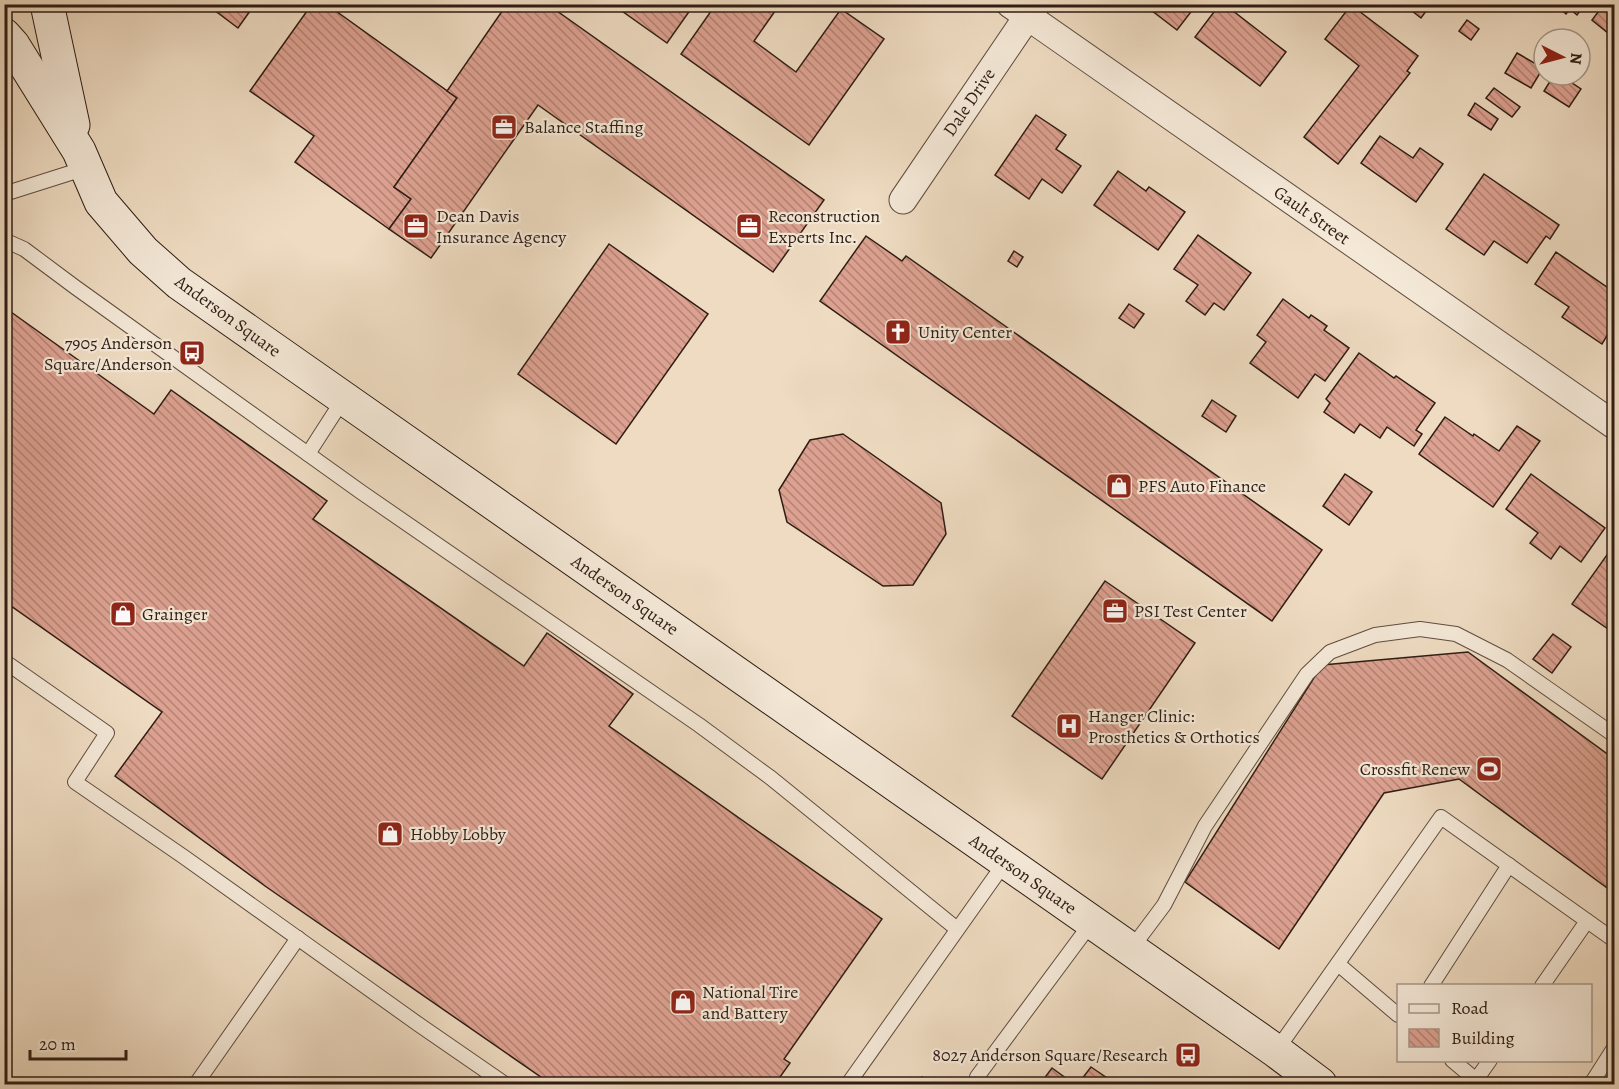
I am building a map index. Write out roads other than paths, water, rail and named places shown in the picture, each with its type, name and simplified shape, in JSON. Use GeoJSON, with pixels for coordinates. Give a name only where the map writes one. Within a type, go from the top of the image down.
{"type":"FeatureCollection","features":[{"type":"Feature","properties":{"kind":"main road"},"geometry":{"type":"LineString","coordinates":[[47,4],[82,159]]}},
{"type":"Feature","properties":{"kind":"main road","name":"Anderson Square"},"geometry":{"type":"LineString","coordinates":[[8,41],[82,159],[101,202],[143,251],[179,283],[1006,861],[1320,1084]]}},
{"type":"Feature","properties":{"kind":"street","name":"Dale Drive"},"geometry":{"type":"LineString","coordinates":[[903,200],[1024,8]]}},
{"type":"Feature","properties":{"kind":"street","name":"Gault Street"},"geometry":{"type":"LineString","coordinates":[[1024,8],[1614,425]]}},
{"type":"Feature","properties":{"kind":"lane"},"geometry":{"type":"LineString","coordinates":[[4,194],[82,159]]}},
{"type":"Feature","properties":{"kind":"lane"},"geometry":{"type":"LineString","coordinates":[[4,240],[24,249],[309,454],[699,725],[771,778],[957,930]]}},
{"type":"Feature","properties":{"kind":"lane"},"geometry":{"type":"LineString","coordinates":[[309,454],[344,398]]}},
{"type":"Feature","properties":{"kind":"lane"},"geometry":{"type":"LineString","coordinates":[[1131,949],[1164,905],[1204,826],[1307,674],[1330,652],[1375,635],[1420,629],[1456,634],[1507,660],[1614,735]]}},
{"type":"Feature","properties":{"kind":"lane"},"geometry":{"type":"LineString","coordinates":[[4,661],[108,733],[75,782],[184,856],[505,1084]]}},
{"type":"Feature","properties":{"kind":"lane"},"geometry":{"type":"LineString","coordinates":[[1276,1051],[1441,817],[1614,940]]}},
{"type":"Feature","properties":{"kind":"lane"},"geometry":{"type":"LineString","coordinates":[[848,1084],[1006,861]]}},
{"type":"Feature","properties":{"kind":"lane"},"geometry":{"type":"LineString","coordinates":[[1432,984],[1509,866]]}},
{"type":"Feature","properties":{"kind":"lane"},"geometry":{"type":"LineString","coordinates":[[1543,984],[1587,921]]}},
{"type":"Feature","properties":{"kind":"lane"},"geometry":{"type":"LineString","coordinates":[[977,1077],[1092,922]]}},
{"type":"Feature","properties":{"kind":"lane"},"geometry":{"type":"LineString","coordinates":[[196,1084],[298,938]]}},
{"type":"Feature","properties":{"kind":"lane"},"geometry":{"type":"LineString","coordinates":[[1338,964],[1397,1014]]}},
{"type":"Feature","properties":{"kind":"lane"},"geometry":{"type":"LineString","coordinates":[[1591,1084],[1614,1048]]}},
{"type":"Feature","properties":{"kind":"lane"},"geometry":{"type":"LineString","coordinates":[[1454,1062],[1477,1082],[1489,1062]]}},
{"type":"Feature","properties":{"kind":"place","name":"Balance Staffing"},"geometry":{"type":"Point","coordinates":[504,127]}},
{"type":"Feature","properties":{"kind":"place","name":"Dean Davis Insurance Agency"},"geometry":{"type":"Point","coordinates":[416,226]}},
{"type":"Feature","properties":{"kind":"place","name":"Reconstruction Experts Inc."},"geometry":{"type":"Point","coordinates":[749,226]}},
{"type":"Feature","properties":{"kind":"place","name":"Unity Center"},"geometry":{"type":"Point","coordinates":[898,332]}},
{"type":"Feature","properties":{"kind":"place","name":"7905 Anderson Square/Anderson"},"geometry":{"type":"Point","coordinates":[192,353]}},
{"type":"Feature","properties":{"kind":"place","name":"PFS Auto Finance"},"geometry":{"type":"Point","coordinates":[1119,486]}},
{"type":"Feature","properties":{"kind":"place","name":"PSI Test Center"},"geometry":{"type":"Point","coordinates":[1115,611]}},
{"type":"Feature","properties":{"kind":"place","name":"Grainger"},"geometry":{"type":"Point","coordinates":[123,614]}},
{"type":"Feature","properties":{"kind":"place","name":"Hanger Clinic: Prosthetics & Orthotics"},"geometry":{"type":"Point","coordinates":[1069,726]}},
{"type":"Feature","properties":{"kind":"place","name":"Crossfit Renew"},"geometry":{"type":"Point","coordinates":[1489,769]}},
{"type":"Feature","properties":{"kind":"place","name":"Hobby Lobby"},"geometry":{"type":"Point","coordinates":[390,834]}},
{"type":"Feature","properties":{"kind":"place","name":"National Tire and Battery"},"geometry":{"type":"Point","coordinates":[683,1002]}},
{"type":"Feature","properties":{"kind":"place","name":"8027 Anderson Square/Research"},"geometry":{"type":"Point","coordinates":[1188,1055]}}]}
